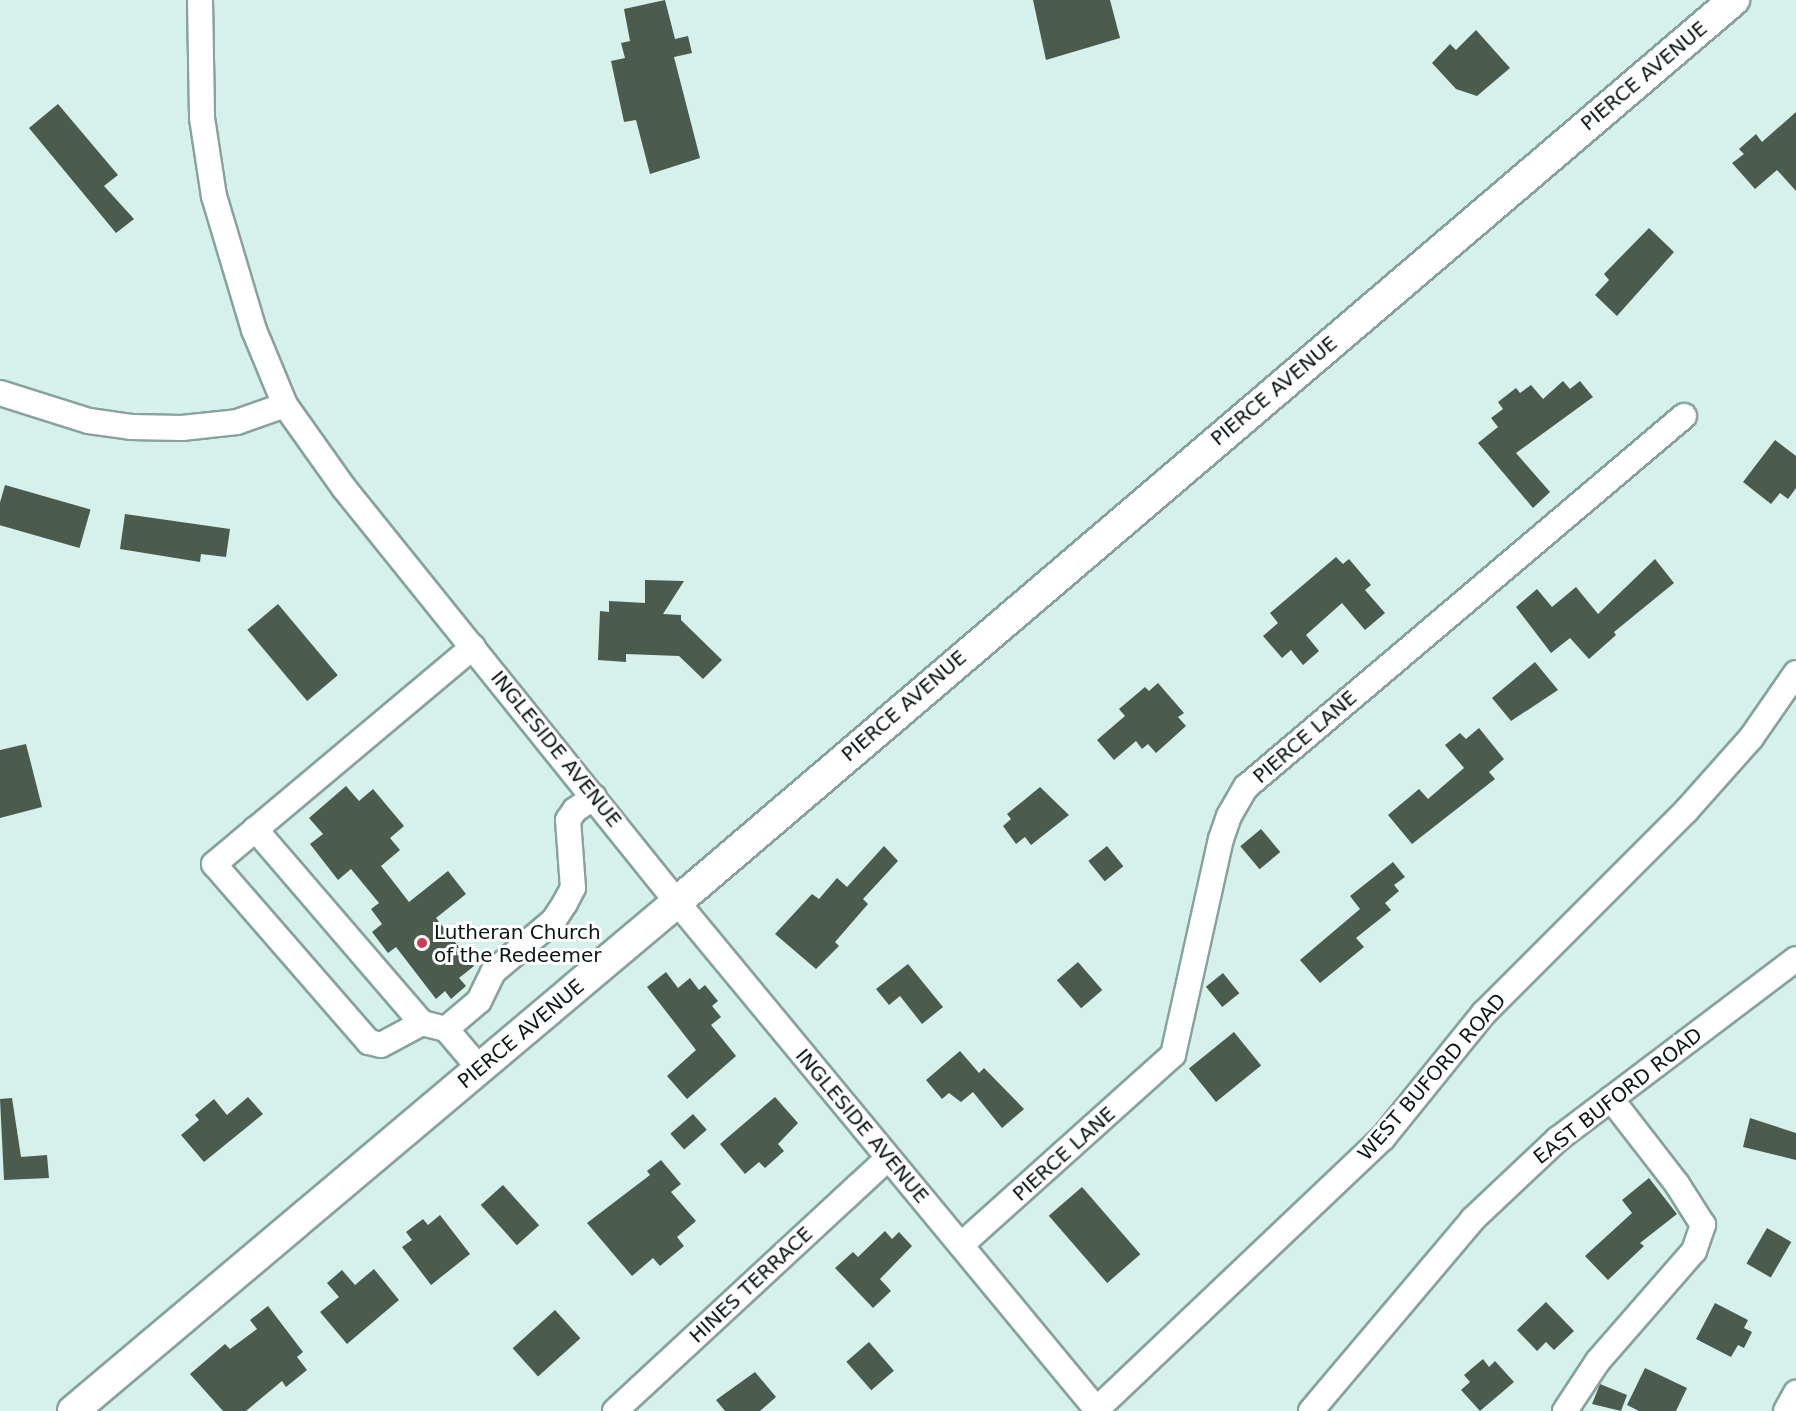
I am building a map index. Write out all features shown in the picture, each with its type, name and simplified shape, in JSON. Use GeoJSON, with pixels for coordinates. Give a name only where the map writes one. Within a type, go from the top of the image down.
{"type":"FeatureCollection","features":[{"type":"Feature","properties":{"kind":"main road","name":"PIERCE AVENUE"},"geometry":{"type":"LineString","coordinates":[[73,1411],[677,902],[1734,0]]}},
{"type":"Feature","properties":{"kind":"street","name":"INGLESIDE AVENUE"},"geometry":{"type":"LineString","coordinates":[[200,0],[202,118],[214,196],[254,330],[285,405],[344,488],[677,902],[1097,1410]]}},
{"type":"Feature","properties":{"kind":"street"},"geometry":{"type":"LineString","coordinates":[[0,393],[89,421],[131,427],[182,428],[237,422],[285,405]]}},
{"type":"Feature","properties":{"kind":"street","name":"PIERCE LANE"},"geometry":{"type":"LineString","coordinates":[[961,1245],[1173,1055],[1221,839],[1229,816],[1246,787],[1684,416]]}},
{"type":"Feature","properties":{"kind":"street"},"geometry":{"type":"LineString","coordinates":[[422,1023],[381,1045],[369,1042],[214,864],[473,647]]}},
{"type":"Feature","properties":{"kind":"street","name":"WEST BUFORD ROAD"},"geometry":{"type":"LineString","coordinates":[[1097,1410],[1383,1138],[1484,1013],[1693,803],[1751,738],[1796,673]]}},
{"type":"Feature","properties":{"kind":"street"},"geometry":{"type":"LineString","coordinates":[[446,1029],[479,1001],[493,972],[554,920],[565,903],[573,888],[568,820],[575,810],[594,797]]}},
{"type":"Feature","properties":{"kind":"street"},"geometry":{"type":"LineString","coordinates":[[255,829],[422,1023],[446,1029],[480,1069]]}},
{"type":"Feature","properties":{"kind":"street","name":"EAST BUFORD ROAD"},"geometry":{"type":"LineString","coordinates":[[1311,1411],[1473,1218],[1558,1139],[1796,959]]}},
{"type":"Feature","properties":{"kind":"street"},"geometry":{"type":"LineString","coordinates":[[1565,1411],[1598,1361],[1694,1251],[1703,1225],[1677,1184],[1611,1099]]}},
{"type":"Feature","properties":{"kind":"street","name":"HINES TERRACE"},"geometry":{"type":"LineString","coordinates":[[615,1411],[888,1158]]}},
{"type":"Feature","properties":{"kind":"street"},"geometry":{"type":"LineString","coordinates":[[1786,1411],[1796,1393]]}},
{"type":"Feature","properties":{"kind":"building"},"geometry":{"type":"Polygon","coordinates":[[[665,0],[675,39],[688,36],[692,53],[674,57],[700,158],[650,174],[636,120],[624,122],[611,61],[625,58],[621,43],[630,41],[624,9],[665,0]]]}},
{"type":"Feature","properties":{"kind":"building"},"geometry":{"type":"Polygon","coordinates":[[[1033,0],[1110,0],[1120,38],[1046,60],[1033,0]]]}},
{"type":"Feature","properties":{"kind":"building"},"geometry":{"type":"Polygon","coordinates":[[[1476,30],[1510,68],[1477,96],[1456,89],[1432,63],[1450,44],[1456,50],[1476,30]]]}},
{"type":"Feature","properties":{"kind":"building"},"geometry":{"type":"Polygon","coordinates":[[[58,104],[118,175],[104,186],[134,219],[116,233],[29,128],[58,104]]]}},
{"type":"Feature","properties":{"kind":"building"},"geometry":{"type":"Polygon","coordinates":[[[1796,112],[1796,191],[1777,170],[1755,189],[1732,163],[1744,154],[1739,149],[1756,134],[1762,142],[1796,112]]]}},
{"type":"Feature","properties":{"kind":"building"},"geometry":{"type":"Polygon","coordinates":[[[1649,228],[1674,252],[1617,316],[1595,295],[1609,280],[1604,274],[1649,228]]]}},
{"type":"Feature","properties":{"kind":"building"},"geometry":{"type":"Polygon","coordinates":[[[1563,381],[1570,389],[1580,381],[1593,397],[1516,453],[1550,492],[1533,508],[1478,443],[1498,427],[1491,418],[1503,409],[1498,402],[1516,388],[1520,393],[1531,385],[1543,399],[1563,381]]]}},
{"type":"Feature","properties":{"kind":"building"},"geometry":{"type":"Polygon","coordinates":[[[1775,440],[1796,456],[1796,488],[1788,499],[1780,493],[1771,504],[1743,482],[1775,440]]]}},
{"type":"Feature","properties":{"kind":"building"},"geometry":{"type":"Polygon","coordinates":[[[5,485],[91,510],[80,548],[0,525],[0,502],[5,485]]]}},
{"type":"Feature","properties":{"kind":"building"},"geometry":{"type":"Polygon","coordinates":[[[125,514],[230,529],[226,557],[201,554],[200,562],[120,549],[125,514]]]}},
{"type":"Feature","properties":{"kind":"building"},"geometry":{"type":"Polygon","coordinates":[[[1336,557],[1343,564],[1349,559],[1371,585],[1365,590],[1385,613],[1365,630],[1342,603],[1306,635],[1319,651],[1303,665],[1291,650],[1282,658],[1263,636],[1278,623],[1270,613],[1336,557]]]}},
{"type":"Feature","properties":{"kind":"building"},"geometry":{"type":"Polygon","coordinates":[[[1655,559],[1674,583],[1614,632],[1616,635],[1589,659],[1570,638],[1551,653],[1516,607],[1537,589],[1552,607],[1576,587],[1598,614],[1655,559]]]}},
{"type":"Feature","properties":{"kind":"building"},"geometry":{"type":"Polygon","coordinates":[[[645,580],[684,581],[663,614],[681,615],[681,620],[722,660],[703,679],[679,656],[626,654],[626,662],[598,660],[600,611],[609,612],[609,601],[645,603],[645,580]]]}},
{"type":"Feature","properties":{"kind":"building"},"geometry":{"type":"Polygon","coordinates":[[[278,604],[338,675],[307,701],[247,630],[278,604]]]}},
{"type":"Feature","properties":{"kind":"building"},"geometry":{"type":"Polygon","coordinates":[[[1535,662],[1558,690],[1511,721],[1492,698],[1535,662]]]}},
{"type":"Feature","properties":{"kind":"building"},"geometry":{"type":"Polygon","coordinates":[[[1158,683],[1184,713],[1178,717],[1186,726],[1156,753],[1148,744],[1142,749],[1136,741],[1114,760],[1097,740],[1125,716],[1119,709],[1145,687],[1149,691],[1158,683]]]}},
{"type":"Feature","properties":{"kind":"building"},"geometry":{"type":"Polygon","coordinates":[[[1479,728],[1504,759],[1489,772],[1495,779],[1412,844],[1388,815],[1419,789],[1428,799],[1464,768],[1445,745],[1460,733],[1466,739],[1479,728]]]}},
{"type":"Feature","properties":{"kind":"building"},"geometry":{"type":"Polygon","coordinates":[[[26,744],[42,807],[0,818],[0,750],[26,744]]]}},
{"type":"Feature","properties":{"kind":"building"},"geometry":{"type":"Polygon","coordinates":[[[346,786],[359,801],[373,789],[404,826],[390,838],[400,850],[381,866],[409,902],[448,871],[466,894],[436,918],[474,966],[459,978],[466,986],[451,999],[445,991],[436,999],[396,947],[388,953],[372,932],[382,924],[371,909],[379,903],[351,869],[338,880],[310,844],[323,834],[309,818],[346,786]]]}},
{"type":"Feature","properties":{"kind":"building"},"geometry":{"type":"Polygon","coordinates":[[[1040,787],[1069,815],[1031,845],[1025,837],[1016,844],[1003,826],[1011,819],[1007,814],[1040,787]]]}},
{"type":"Feature","properties":{"kind":"building"},"geometry":{"type":"Polygon","coordinates":[[[1261,829],[1280,852],[1260,869],[1240,846],[1261,829]]]}},
{"type":"Feature","properties":{"kind":"building"},"geometry":{"type":"Polygon","coordinates":[[[884,846],[898,861],[863,899],[868,904],[835,942],[839,946],[816,969],[775,934],[812,894],[819,899],[837,878],[847,887],[884,846]]]}},
{"type":"Feature","properties":{"kind":"building"},"geometry":{"type":"Polygon","coordinates":[[[1107,846],[1123,866],[1105,881],[1088,861],[1107,846]]]}},
{"type":"Feature","properties":{"kind":"building"},"geometry":{"type":"Polygon","coordinates":[[[1393,862],[1405,877],[1394,885],[1399,891],[1385,903],[1391,910],[1356,938],[1364,947],[1320,983],[1300,960],[1360,909],[1350,896],[1393,862]]]}},
{"type":"Feature","properties":{"kind":"building"},"geometry":{"type":"Polygon","coordinates":[[[1078,962],[1102,990],[1081,1008],[1057,980],[1078,962]]]}},
{"type":"Feature","properties":{"kind":"building"},"geometry":{"type":"Polygon","coordinates":[[[908,964],[943,1007],[922,1024],[900,996],[889,1005],[876,989],[908,964]]]}},
{"type":"Feature","properties":{"kind":"building"},"geometry":{"type":"Polygon","coordinates":[[[666,972],[678,988],[690,978],[699,990],[705,985],[718,1001],[712,1006],[721,1017],[711,1025],[736,1056],[687,1099],[667,1076],[696,1050],[647,987],[666,972]]]}},
{"type":"Feature","properties":{"kind":"building"},"geometry":{"type":"Polygon","coordinates":[[[1223,973],[1239,993],[1222,1007],[1206,987],[1223,973]]]}},
{"type":"Feature","properties":{"kind":"building"},"geometry":{"type":"Polygon","coordinates":[[[1234,1032],[1261,1065],[1216,1102],[1189,1069],[1234,1032]]]}},
{"type":"Feature","properties":{"kind":"building"},"geometry":{"type":"Polygon","coordinates":[[[960,1051],[979,1073],[984,1068],[1024,1109],[1002,1128],[973,1092],[961,1102],[949,1093],[942,1099],[926,1080],[960,1051]]]}},
{"type":"Feature","properties":{"kind":"building"},"geometry":{"type":"Polygon","coordinates":[[[248,1097],[263,1114],[204,1162],[181,1135],[199,1120],[195,1115],[214,1099],[227,1115],[248,1097]]]}},
{"type":"Feature","properties":{"kind":"building"},"geometry":{"type":"Polygon","coordinates":[[[775,1097],[798,1123],[778,1144],[784,1151],[765,1168],[759,1162],[745,1174],[720,1144],[775,1097]]]}},
{"type":"Feature","properties":{"kind":"building"},"geometry":{"type":"Polygon","coordinates":[[[12,1098],[21,1157],[47,1155],[49,1178],[4,1180],[0,1099],[12,1098]]]}},
{"type":"Feature","properties":{"kind":"building"},"geometry":{"type":"Polygon","coordinates":[[[693,1114],[707,1130],[684,1150],[670,1134],[693,1114]]]}},
{"type":"Feature","properties":{"kind":"building"},"geometry":{"type":"Polygon","coordinates":[[[1750,1118],[1796,1133],[1796,1160],[1743,1147],[1750,1118]]]}},
{"type":"Feature","properties":{"kind":"building"},"geometry":{"type":"Polygon","coordinates":[[[661,1160],[681,1184],[671,1192],[696,1221],[677,1237],[684,1246],[660,1266],[653,1258],[632,1276],[587,1223],[650,1175],[647,1171],[661,1160]]]}},
{"type":"Feature","properties":{"kind":"building"},"geometry":{"type":"Polygon","coordinates":[[[1649,1178],[1677,1214],[1640,1243],[1644,1246],[1608,1280],[1585,1256],[1632,1213],[1622,1200],[1649,1178]]]}},
{"type":"Feature","properties":{"kind":"building"},"geometry":{"type":"Polygon","coordinates":[[[503,1185],[539,1225],[517,1245],[481,1205],[503,1185]]]}},
{"type":"Feature","properties":{"kind":"building"},"geometry":{"type":"Polygon","coordinates":[[[1082,1187],[1140,1254],[1107,1283],[1049,1216],[1082,1187]]]}},
{"type":"Feature","properties":{"kind":"building"},"geometry":{"type":"Polygon","coordinates":[[[440,1215],[470,1254],[431,1285],[402,1247],[412,1240],[406,1232],[423,1219],[428,1225],[440,1215]]]}},
{"type":"Feature","properties":{"kind":"building"},"geometry":{"type":"Polygon","coordinates":[[[1767,1228],[1791,1242],[1771,1278],[1746,1264],[1767,1228]]]}},
{"type":"Feature","properties":{"kind":"building"},"geometry":{"type":"Polygon","coordinates":[[[885,1231],[892,1239],[899,1232],[912,1246],[880,1279],[891,1291],[873,1308],[835,1268],[853,1252],[858,1257],[885,1231]]]}},
{"type":"Feature","properties":{"kind":"building"},"geometry":{"type":"Polygon","coordinates":[[[374,1269],[399,1300],[347,1344],[320,1312],[339,1297],[327,1283],[342,1270],[355,1285],[374,1269]]]}},
{"type":"Feature","properties":{"kind":"building"},"geometry":{"type":"Polygon","coordinates":[[[1546,1302],[1574,1331],[1554,1350],[1546,1342],[1537,1351],[1517,1330],[1546,1302]]]}},
{"type":"Feature","properties":{"kind":"building"},"geometry":{"type":"Polygon","coordinates":[[[1715,1303],[1748,1320],[1744,1328],[1752,1332],[1744,1348],[1738,1345],[1731,1357],[1696,1339],[1715,1303]]]}},
{"type":"Feature","properties":{"kind":"building"},"geometry":{"type":"Polygon","coordinates":[[[268,1306],[303,1352],[297,1357],[307,1370],[286,1387],[282,1381],[246,1411],[223,1411],[190,1374],[225,1344],[230,1349],[257,1329],[250,1320],[268,1306]]]}},
{"type":"Feature","properties":{"kind":"building"},"geometry":{"type":"Polygon","coordinates":[[[555,1310],[580,1338],[538,1376],[513,1348],[555,1310]]]}},
{"type":"Feature","properties":{"kind":"building"},"geometry":{"type":"Polygon","coordinates":[[[869,1342],[894,1371],[871,1390],[846,1362],[869,1342]]]}},
{"type":"Feature","properties":{"kind":"building"},"geometry":{"type":"Polygon","coordinates":[[[1483,1359],[1489,1367],[1495,1361],[1514,1382],[1480,1411],[1461,1390],[1470,1382],[1464,1375],[1483,1359]]]}},
{"type":"Feature","properties":{"kind":"building"},"geometry":{"type":"Polygon","coordinates":[[[1645,1368],[1687,1388],[1676,1411],[1639,1411],[1627,1405],[1645,1368]]]}},
{"type":"Feature","properties":{"kind":"building"},"geometry":{"type":"Polygon","coordinates":[[[755,1372],[776,1397],[760,1411],[725,1411],[716,1400],[755,1372]]]}},
{"type":"Feature","properties":{"kind":"building"},"geometry":{"type":"Polygon","coordinates":[[[1600,1384],[1627,1395],[1621,1411],[1592,1404],[1600,1384]]]}},
{"type":"Feature","properties":{"kind":"place","name":"Lutheran Church of the Redeemer"},"geometry":{"type":"Point","coordinates":[422,943]}}]}
